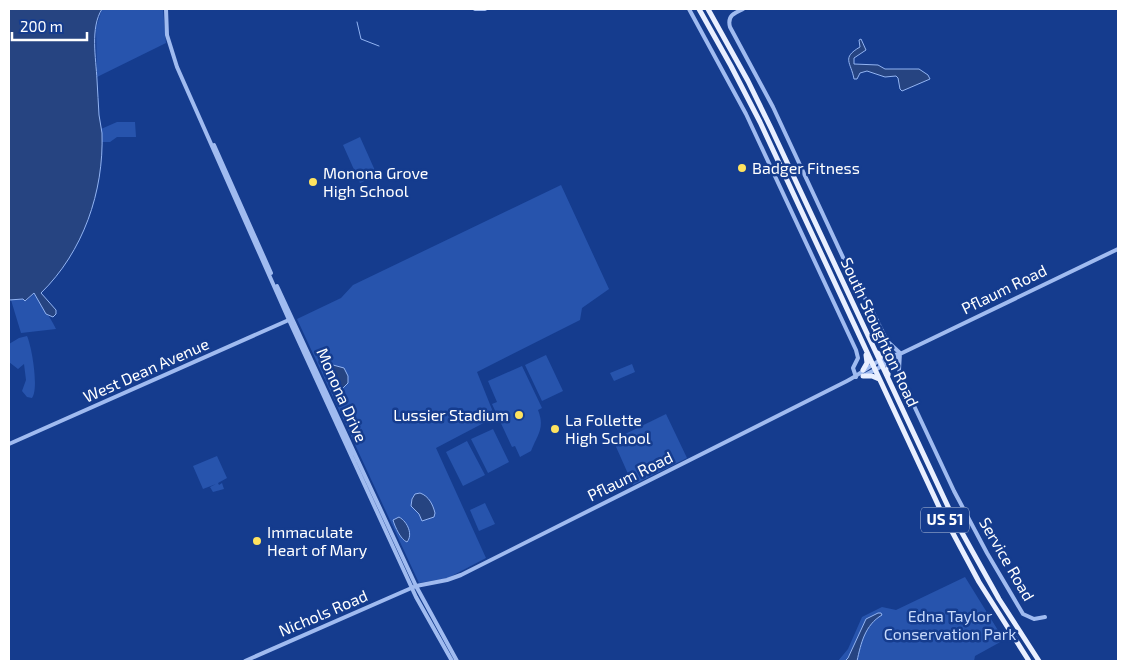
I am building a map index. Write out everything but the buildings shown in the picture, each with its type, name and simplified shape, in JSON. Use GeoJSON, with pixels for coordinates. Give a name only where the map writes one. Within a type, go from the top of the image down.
{"type":"FeatureCollection","features":[{"type":"Feature","properties":{"kind":"main road","name":"South Stoughton Road"},"geometry":{"type":"LineString","coordinates":[[698,9],[731,66],[760,122],[866,350],[889,381],[962,534],[999,599],[1039,661]]}},
{"type":"Feature","properties":{"kind":"main road","name":"South Stoughton Road"},"geometry":{"type":"LineString","coordinates":[[707,9],[760,103],[875,351],[879,379],[936,501],[959,547],[1029,661]]}},
{"type":"Feature","properties":{"kind":"main road"},"geometry":{"type":"LineString","coordinates":[[852,321],[900,404]]}},
{"type":"Feature","properties":{"kind":"main road"},"geometry":{"type":"LineString","coordinates":[[866,350],[867,362],[863,373],[879,379]]}},
{"type":"Feature","properties":{"kind":"main road"},"geometry":{"type":"LineString","coordinates":[[875,351],[890,359],[889,381]]}},
{"type":"Feature","properties":{"kind":"street","name":"Monona Drive"},"geometry":{"type":"LineString","coordinates":[[166,9],[167,35],[172,54],[208,137],[341,433],[414,587],[452,661]]}},
{"type":"Feature","properties":{"kind":"street"},"geometry":{"type":"LineString","coordinates":[[475,9],[485,9]]}},
{"type":"Feature","properties":{"kind":"street"},"geometry":{"type":"LineString","coordinates":[[688,9],[746,114],[854,345],[858,356],[853,368],[856,377],[900,354],[887,341],[870,306],[857,285],[770,101],[730,27],[730,19],[734,13],[743,9]]}},
{"type":"Feature","properties":{"kind":"street","name":"Pflaum Road"},"geometry":{"type":"LineString","coordinates":[[414,587],[447,580],[461,574],[900,354],[1118,249]]}},
{"type":"Feature","properties":{"kind":"street","name":"West Dean Avenue"},"geometry":{"type":"LineString","coordinates":[[9,444],[291,319]]}},
{"type":"Feature","properties":{"kind":"street","name":"Service Road"},"geometry":{"type":"LineString","coordinates":[[900,354],[900,375],[958,497],[994,565],[1023,614],[1034,619],[1045,617]]}},
{"type":"Feature","properties":{"kind":"street","name":"Pflaum Road"},"geometry":{"type":"LineString","coordinates":[[863,373],[877,366]]}},
{"type":"Feature","properties":{"kind":"street","name":"Monona Drive"},"geometry":{"type":"LineString","coordinates":[[414,587],[457,661]]}},
{"type":"Feature","properties":{"kind":"street","name":"Nichols Road"},"geometry":{"type":"LineString","coordinates":[[245,661],[414,587]]}},
{"type":"Feature","properties":{"kind":"green space"},"geometry":{"type":"Polygon","coordinates":[[[102,9],[163,9],[166,43],[97,77],[96,28],[102,9]]]}},
{"type":"Feature","properties":{"kind":"green space"},"geometry":{"type":"Polygon","coordinates":[[[117,122],[135,122],[136,137],[117,137],[110,142],[101,142],[101,129],[117,122]]]}},
{"type":"Feature","properties":{"kind":"green space"},"geometry":{"type":"Polygon","coordinates":[[[360,137],[377,175],[360,183],[343,145],[360,137]]]}},
{"type":"Feature","properties":{"kind":"green space"},"geometry":{"type":"Polygon","coordinates":[[[561,185],[609,289],[582,308],[580,320],[477,372],[495,417],[436,448],[486,558],[448,578],[419,583],[297,319],[341,298],[353,285],[561,185]]]}},
{"type":"Feature","properties":{"kind":"green space"},"geometry":{"type":"Polygon","coordinates":[[[35,293],[56,329],[21,333],[11,300],[23,299],[26,301],[35,293]]]}},
{"type":"Feature","properties":{"kind":"green space"},"geometry":{"type":"Polygon","coordinates":[[[27,336],[33,358],[35,377],[32,398],[27,397],[22,391],[26,380],[24,364],[18,369],[9,362],[9,344],[27,336]]]}},
{"type":"Feature","properties":{"kind":"green space"},"geometry":{"type":"Polygon","coordinates":[[[546,355],[563,391],[542,401],[525,365],[546,355]]]}},
{"type":"Feature","properties":{"kind":"green space"},"geometry":{"type":"Polygon","coordinates":[[[632,364],[635,372],[614,381],[610,373],[632,364]]]}},
{"type":"Feature","properties":{"kind":"green space","name":"Lussier Stadium"},"geometry":{"type":"Polygon","coordinates":[[[522,366],[542,408],[538,410],[541,426],[531,451],[520,457],[515,446],[512,447],[492,404],[497,402],[488,381],[522,366]]]}},
{"type":"Feature","properties":{"kind":"green space"},"geometry":{"type":"Polygon","coordinates":[[[666,414],[687,458],[633,485],[613,440],[666,414]]]}},
{"type":"Feature","properties":{"kind":"green space"},"geometry":{"type":"Polygon","coordinates":[[[493,429],[509,462],[488,473],[471,439],[493,429]]]}},
{"type":"Feature","properties":{"kind":"green space"},"geometry":{"type":"Polygon","coordinates":[[[467,441],[485,475],[463,486],[446,452],[467,441]]]}},
{"type":"Feature","properties":{"kind":"green space"},"geometry":{"type":"Polygon","coordinates":[[[217,456],[227,478],[218,483],[219,485],[222,483],[224,489],[213,492],[210,487],[216,484],[203,489],[193,466],[217,456]]]}},
{"type":"Feature","properties":{"kind":"green space"},"geometry":{"type":"Polygon","coordinates":[[[485,503],[495,524],[479,531],[470,510],[485,503]]]}},
{"type":"Feature","properties":{"kind":"green space","name":"Edna Taylor Conservation Park"},"geometry":{"type":"Polygon","coordinates":[[[965,577],[1004,640],[975,656],[974,661],[838,661],[848,649],[862,617],[882,607],[896,610],[965,577]]]}},
{"type":"Feature","properties":{"kind":"shaded area"},"geometry":{"type":"Polygon","coordinates":[[[9,9],[102,9],[98,17],[95,34],[99,115],[102,133],[99,177],[95,199],[79,240],[69,259],[41,293],[56,310],[56,314],[53,317],[46,314],[34,293],[25,301],[23,299],[9,300],[9,9]]]}},
{"type":"Feature","properties":{"kind":"shaded area"},"geometry":{"type":"Polygon","coordinates":[[[861,39],[866,50],[854,58],[854,64],[878,65],[885,69],[919,69],[928,75],[930,79],[902,91],[896,76],[885,77],[867,71],[860,73],[857,79],[854,79],[849,57],[860,47],[859,40],[861,39]]]}},
{"type":"Feature","properties":{"kind":"shaded area"},"geometry":{"type":"Polygon","coordinates":[[[333,365],[344,368],[348,376],[348,383],[343,388],[338,387],[328,372],[329,368],[333,365]]]}},
{"type":"Feature","properties":{"kind":"shaded area"},"geometry":{"type":"Polygon","coordinates":[[[420,493],[430,501],[435,513],[434,517],[422,521],[419,514],[411,506],[415,494],[420,493]]]}},
{"type":"Feature","properties":{"kind":"shaded area"},"geometry":{"type":"Polygon","coordinates":[[[399,517],[409,529],[410,536],[407,542],[400,536],[393,520],[399,517]]]}},
{"type":"Feature","properties":{"kind":"shaded area"},"geometry":{"type":"Polygon","coordinates":[[[878,613],[882,615],[868,629],[862,641],[857,661],[845,661],[866,619],[878,613]]]}},
{"type":"Feature","properties":{"kind":"waterway"},"geometry":{"type":"LineString","coordinates":[[357,22],[361,39],[379,46]]}},
{"type":"Feature","properties":{"kind":"place","name":"Badger Fitness"},"geometry":{"type":"Point","coordinates":[742,168]}},
{"type":"Feature","properties":{"kind":"place","name":"Monona Grove High School"},"geometry":{"type":"Point","coordinates":[313,182]}},
{"type":"Feature","properties":{"kind":"place","name":"Lussier Stadium"},"geometry":{"type":"Point","coordinates":[519,415]}},
{"type":"Feature","properties":{"kind":"place","name":"La Follette High School"},"geometry":{"type":"Point","coordinates":[555,429]}},
{"type":"Feature","properties":{"kind":"place","name":"Immaculate Heart of Mary"},"geometry":{"type":"Point","coordinates":[257,541]}}]}
